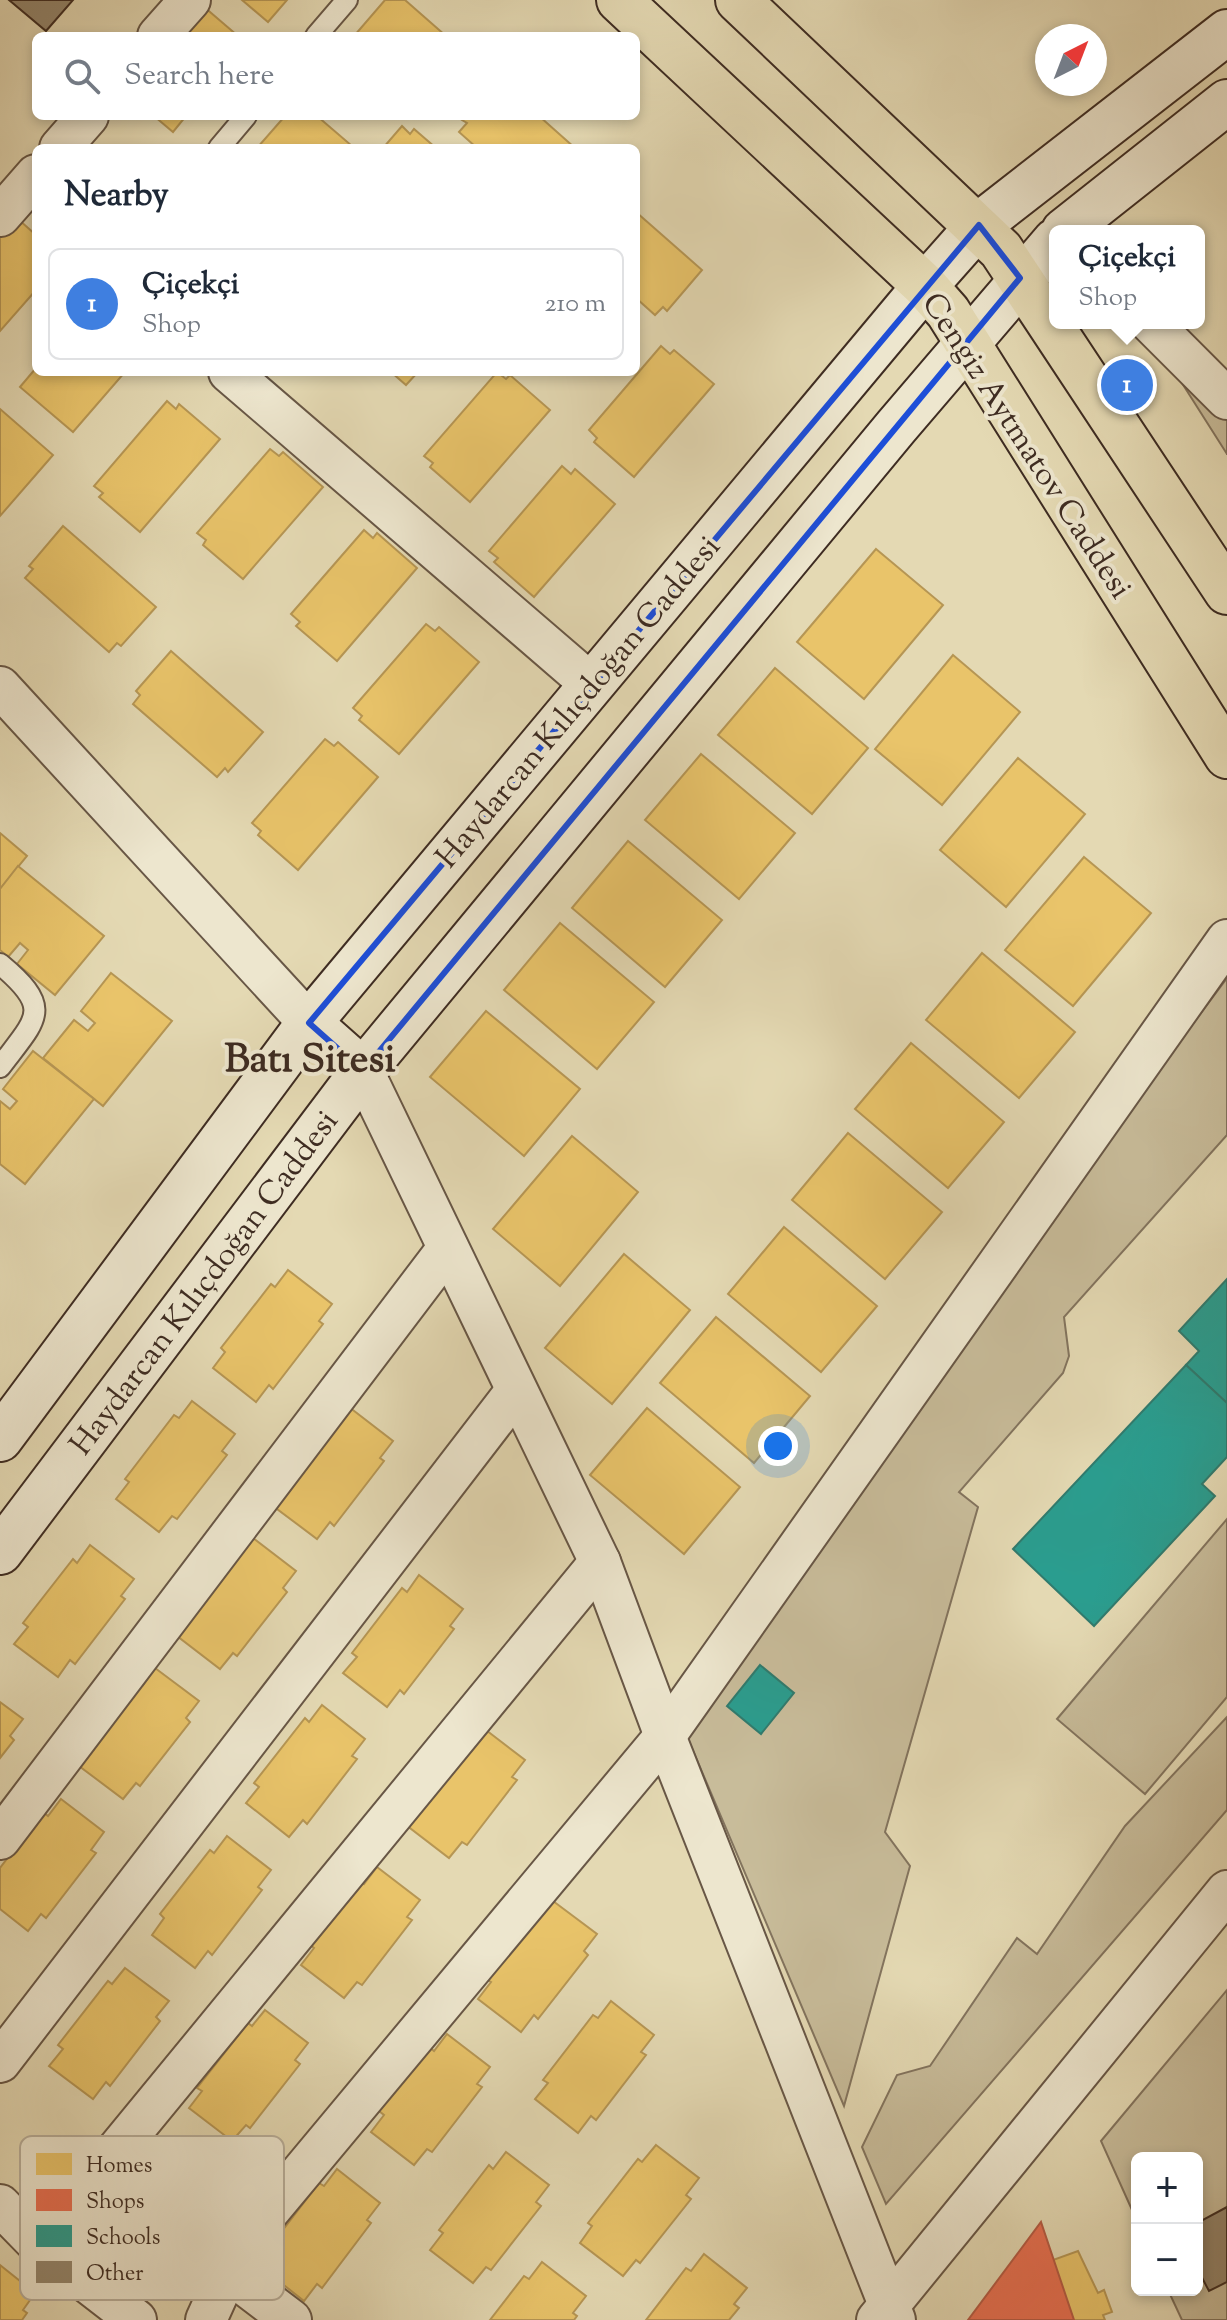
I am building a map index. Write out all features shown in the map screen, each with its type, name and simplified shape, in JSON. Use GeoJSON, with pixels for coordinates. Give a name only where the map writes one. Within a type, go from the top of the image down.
{"type":"FeatureCollection","features":[{"type":"Feature","properties":{"kind":"main road","name":"Cengiz Aytmatov Caddesi"},"geometry":{"type":"LineString","coordinates":[[619,0],[925,286],[968,340],[1227,756]]}},
{"type":"Feature","properties":{"kind":"main road"},"geometry":{"type":"LineString","coordinates":[[738,0],[979,225],[1049,322]]}},
{"type":"Feature","properties":{"kind":"main road","name":"Haydarcan Kılıçdoğan Caddesi"},"geometry":{"type":"LineString","coordinates":[[6,1419],[309,1023],[925,286],[979,225],[1227,32]]}},
{"type":"Feature","properties":{"kind":"main road"},"geometry":{"type":"LineString","coordinates":[[1072,225],[1227,102]]}},
{"type":"Feature","properties":{"kind":"main road","name":"Haydarcan Kılıçdoğan Caddesi"},"geometry":{"type":"LineString","coordinates":[[0,1552],[363,1071],[968,340],[1049,247]]}},
{"type":"Feature","properties":{"kind":"main road"},"geometry":{"type":"LineString","coordinates":[[1054,329],[1227,592]]}},
{"type":"Feature","properties":{"kind":"main road"},"geometry":{"type":"LineString","coordinates":[[309,1023],[363,1071]]}},
{"type":"Feature","properties":{"kind":"street"},"geometry":{"type":"LineString","coordinates":[[162,32],[190,0]]}},
{"type":"Feature","properties":{"kind":"street"},"geometry":{"type":"LineString","coordinates":[[64,144],[84,120]]}},
{"type":"Feature","properties":{"kind":"street"},"geometry":{"type":"LineString","coordinates":[[1157,329],[1227,399]]}},
{"type":"Feature","properties":{"kind":"street"},"geometry":{"type":"LineString","coordinates":[[234,376],[591,684]]}},
{"type":"Feature","properties":{"kind":"street"},"geometry":{"type":"LineString","coordinates":[[0,687],[309,1023]]}},
{"type":"Feature","properties":{"kind":"street"},"geometry":{"type":"LineString","coordinates":[[284,2193],[665,1736],[1227,940]]}},
{"type":"Feature","properties":{"kind":"street"},"geometry":{"type":"LineString","coordinates":[[363,1071],[600,1562],[887,2314]]}},
{"type":"Feature","properties":{"kind":"street"},"geometry":{"type":"LineString","coordinates":[[0,1839],[448,1248]]}},
{"type":"Feature","properties":{"kind":"street"},"geometry":{"type":"LineString","coordinates":[[0,2062],[516,1391]]}},
{"type":"Feature","properties":{"kind":"street"},"geometry":{"type":"LineString","coordinates":[[129,2136],[600,1562]]}},
{"type":"Feature","properties":{"kind":"street"},"geometry":{"type":"LineString","coordinates":[[887,2314],[1227,1891]]}},
{"type":"Feature","properties":{"kind":"street"},"geometry":{"type":"LineString","coordinates":[[0,2205],[20,2226]]}},
{"type":"Feature","properties":{"kind":"street"},"geometry":{"type":"LineString","coordinates":[[110,2300],[136,2320]]}},
{"type":"Feature","properties":{"kind":"street"},"geometry":{"type":"LineString","coordinates":[[206,2320],[215,2300]]}},
{"type":"Feature","properties":{"kind":"street"},"geometry":{"type":"LineString","coordinates":[[265,2300],[291,2320]]}},
{"type":"Feature","properties":{"kind":"lane"},"geometry":{"type":"LineString","coordinates":[[319,32],[347,0]]}},
{"type":"Feature","properties":{"kind":"lane"},"geometry":{"type":"LineString","coordinates":[[222,144],[243,120]]}},
{"type":"Feature","properties":{"kind":"lane"},"geometry":{"type":"LineString","coordinates":[[0,964],[30,991],[35,1007],[30,1026],[0,1067]]}},
{"type":"Feature","properties":{"kind":"highlighted area"},"geometry":{"type":"Polygon","coordinates":[[[979,225],[1020,278],[363,1071],[309,1023],[979,225]]]}},
{"type":"Feature","properties":{"kind":"shaded area"},"geometry":{"type":"Polygon","coordinates":[[[1148,329],[1227,406],[1227,454],[1148,329]]]}},
{"type":"Feature","properties":{"kind":"shaded area"},"geometry":{"type":"Polygon","coordinates":[[[1227,978],[1227,1135],[1064,1317],[1069,1356],[1063,1373],[959,1492],[978,1507],[885,1832],[910,1866],[844,2106],[677,1713],[1227,978]]]}},
{"type":"Feature","properties":{"kind":"shaded area"},"geometry":{"type":"Polygon","coordinates":[[[1227,1519],[1227,1697],[1145,1794],[1057,1719],[1227,1519]]]}},
{"type":"Feature","properties":{"kind":"shaded area"},"geometry":{"type":"Polygon","coordinates":[[[1227,1717],[1227,1810],[886,2204],[862,2147],[897,2075],[930,2066],[1017,1938],[1037,1954],[1125,1826],[1227,1717]]]}},
{"type":"Feature","properties":{"kind":"shaded area"},"geometry":{"type":"Polygon","coordinates":[[[1227,1990],[1227,2320],[1182,2320],[1171,2296],[1203,2296],[1203,2152],[1131,2152],[1131,2208],[1101,2141],[1227,1990]]]}},
{"type":"Feature","properties":{"kind":"building: Homes"},"geometry":{"type":"Polygon","coordinates":[[[196,0],[233,32],[167,32],[196,0]]]}},
{"type":"Feature","properties":{"kind":"building: Homes"},"geometry":{"type":"Polygon","coordinates":[[[242,0],[287,0],[268,22],[242,0]]]}},
{"type":"Feature","properties":{"kind":"building: Homes"},"geometry":{"type":"Polygon","coordinates":[[[385,0],[405,0],[441,32],[357,32],[385,0]]]}},
{"type":"Feature","properties":{"kind":"building: Homes"},"geometry":{"type":"Polygon","coordinates":[[[159,120],[183,120],[173,132],[159,120]]]}},
{"type":"Feature","properties":{"kind":"building: Homes"},"geometry":{"type":"Polygon","coordinates":[[[282,120],[322,120],[350,144],[260,144],[282,120]]]}},
{"type":"Feature","properties":{"kind":"building: Homes"},"geometry":{"type":"Polygon","coordinates":[[[462,120],[544,120],[570,144],[472,144],[459,132],[467,123],[462,120]]]}},
{"type":"Feature","properties":{"kind":"building: Homes"},"geometry":{"type":"Polygon","coordinates":[[[402,126],[410,134],[414,129],[431,144],[386,144],[402,126]]]}},
{"type":"Feature","properties":{"kind":"building: Homes"},"geometry":{"type":"Polygon","coordinates":[[[10,212],[32,231],[32,295],[0,331],[0,224],[10,212]]]}},
{"type":"Feature","properties":{"kind":"building: Homes"},"geometry":{"type":"Polygon","coordinates":[[[640,216],[702,270],[667,311],[663,307],[655,315],[640,302],[640,216]]]}},
{"type":"Feature","properties":{"kind":"building: Homes"},"geometry":{"type":"Polygon","coordinates":[[[661,346],[670,354],[674,350],[714,384],[634,477],[594,442],[597,438],[589,430],[635,376],[640,376],[640,370],[661,346]]]}},
{"type":"Feature","properties":{"kind":"building: Homes"},"geometry":{"type":"Polygon","coordinates":[[[32,373],[32,376],[122,376],[73,432],[20,387],[32,373]]]}},
{"type":"Feature","properties":{"kind":"building: Homes"},"geometry":{"type":"Polygon","coordinates":[[[396,376],[414,376],[406,385],[396,376]]]}},
{"type":"Feature","properties":{"kind":"building: Homes"},"geometry":{"type":"Polygon","coordinates":[[[494,376],[506,379],[511,376],[550,410],[470,502],[430,467],[433,463],[424,456],[494,376]]]}},
{"type":"Feature","properties":{"kind":"building: Homes"},"geometry":{"type":"Polygon","coordinates":[[[167,401],[176,409],[179,404],[220,439],[140,532],[99,497],[103,493],[94,486],[167,401]]]}},
{"type":"Feature","properties":{"kind":"building: Homes"},"geometry":{"type":"Polygon","coordinates":[[[0,409],[53,455],[0,516],[0,409]]]}},
{"type":"Feature","properties":{"kind":"building: Homes"},"geometry":{"type":"Polygon","coordinates":[[[270,449],[279,456],[283,452],[323,487],[243,579],[203,545],[206,540],[197,533],[270,449]]]}},
{"type":"Feature","properties":{"kind":"building: Homes"},"geometry":{"type":"Polygon","coordinates":[[[562,466],[571,474],[575,469],[615,504],[534,597],[494,562],[498,558],[489,551],[562,466]]]}},
{"type":"Feature","properties":{"kind":"building: Homes"},"geometry":{"type":"Polygon","coordinates":[[[63,526],[156,607],[121,646],[117,643],[109,652],[25,578],[33,569],[29,566],[63,526]]]}},
{"type":"Feature","properties":{"kind":"building: Homes"},"geometry":{"type":"Polygon","coordinates":[[[364,530],[373,538],[377,533],[417,568],[337,661],[296,626],[300,622],[291,614],[364,530]]]}},
{"type":"Feature","properties":{"kind":"building: Homes"},"geometry":{"type":"Polygon","coordinates":[[[876,549],[943,605],[864,699],[797,642],[876,549]]]}},
{"type":"Feature","properties":{"kind":"building: Homes"},"geometry":{"type":"Polygon","coordinates":[[[426,624],[435,631],[439,627],[479,662],[399,754],[359,720],[362,716],[353,708],[426,624]]]}},
{"type":"Feature","properties":{"kind":"building: Homes"},"geometry":{"type":"Polygon","coordinates":[[[171,651],[263,732],[228,772],[225,768],[217,777],[133,704],[140,695],[136,691],[171,651]]]}},
{"type":"Feature","properties":{"kind":"building: Homes"},"geometry":{"type":"Polygon","coordinates":[[[953,655],[1020,712],[942,805],[875,749],[953,655]]]}},
{"type":"Feature","properties":{"kind":"building: Homes"},"geometry":{"type":"Polygon","coordinates":[[[775,668],[868,748],[812,814],[718,735],[775,668]]]}},
{"type":"Feature","properties":{"kind":"building: Homes"},"geometry":{"type":"Polygon","coordinates":[[[325,739],[334,746],[338,742],[378,777],[298,870],[258,835],[261,831],[252,823],[325,739]]]}},
{"type":"Feature","properties":{"kind":"building: Homes"},"geometry":{"type":"Polygon","coordinates":[[[701,754],[795,833],[739,899],[645,820],[701,754]]]}},
{"type":"Feature","properties":{"kind":"building: Homes"},"geometry":{"type":"Polygon","coordinates":[[[1018,758],[1085,814],[1006,907],[940,850],[1018,758]]]}},
{"type":"Feature","properties":{"kind":"building: Homes"},"geometry":{"type":"Polygon","coordinates":[[[0,833],[27,856],[0,889],[0,833]]]}},
{"type":"Feature","properties":{"kind":"building: Homes"},"geometry":{"type":"Polygon","coordinates":[[[628,841],[722,920],[665,987],[572,908],[628,841]]]}},
{"type":"Feature","properties":{"kind":"building: Homes"},"geometry":{"type":"Polygon","coordinates":[[[1084,857],[1151,913],[1073,1006],[1005,950],[1084,857]]]}},
{"type":"Feature","properties":{"kind":"building: Homes"},"geometry":{"type":"Polygon","coordinates":[[[18,866],[104,936],[55,995],[17,964],[28,950],[20,943],[8,957],[0,950],[0,889],[18,866]]]}},
{"type":"Feature","properties":{"kind":"building: Homes"},"geometry":{"type":"Polygon","coordinates":[[[560,923],[654,1002],[597,1069],[504,990],[560,923]]]}},
{"type":"Feature","properties":{"kind":"building: Homes"},"geometry":{"type":"Polygon","coordinates":[[[982,953],[1075,1032],[1019,1098],[926,1020],[982,953]]]}},
{"type":"Feature","properties":{"kind":"building: Homes"},"geometry":{"type":"Polygon","coordinates":[[[111,973],[172,1021],[103,1106],[43,1058],[74,1020],[88,1031],[95,1023],[81,1011],[111,973]]]}},
{"type":"Feature","properties":{"kind":"building: Homes"},"geometry":{"type":"Polygon","coordinates":[[[486,1011],[580,1089],[524,1156],[430,1077],[486,1011]]]}},
{"type":"Feature","properties":{"kind":"building: Homes"},"geometry":{"type":"Polygon","coordinates":[[[911,1043],[1004,1122],[948,1188],[855,1109],[911,1043]]]}},
{"type":"Feature","properties":{"kind":"building: Homes"},"geometry":{"type":"Polygon","coordinates":[[[33,1051],[94,1099],[25,1184],[0,1164],[0,1101],[10,1109],[17,1101],[3,1089],[33,1051]]]}},
{"type":"Feature","properties":{"kind":"building: Homes"},"geometry":{"type":"Polygon","coordinates":[[[848,1133],[942,1212],[885,1279],[792,1200],[848,1133]]]}},
{"type":"Feature","properties":{"kind":"building: Homes"},"geometry":{"type":"Polygon","coordinates":[[[572,1136],[638,1192],[560,1286],[493,1229],[572,1136]]]}},
{"type":"Feature","properties":{"kind":"building: Homes"},"geometry":{"type":"Polygon","coordinates":[[[784,1227],[877,1306],[821,1372],[728,1294],[784,1227]]]}},
{"type":"Feature","properties":{"kind":"building: Homes"},"geometry":{"type":"Polygon","coordinates":[[[624,1254],[690,1310],[612,1404],[545,1348],[624,1254]]]}},
{"type":"Feature","properties":{"kind":"building: Homes"},"geometry":{"type":"Polygon","coordinates":[[[288,1270],[332,1304],[319,1321],[323,1324],[273,1389],[269,1385],[256,1402],[213,1368],[225,1352],[221,1348],[271,1284],[275,1287],[288,1270]]]}},
{"type":"Feature","properties":{"kind":"building: Homes"},"geometry":{"type":"Polygon","coordinates":[[[716,1317],[810,1396],[754,1463],[660,1383],[716,1317]]]}},
{"type":"Feature","properties":{"kind":"building: Homes"},"geometry":{"type":"Polygon","coordinates":[[[192,1401],[235,1434],[222,1451],[227,1455],[177,1519],[172,1516],[159,1532],[116,1499],[129,1482],[125,1479],[174,1415],[179,1418],[192,1401]]]}},
{"type":"Feature","properties":{"kind":"building: Homes"},"geometry":{"type":"Polygon","coordinates":[[[349,1407],[393,1441],[380,1458],[384,1461],[334,1526],[330,1522],[317,1539],[273,1506],[349,1407]]]}},
{"type":"Feature","properties":{"kind":"building: Homes"},"geometry":{"type":"Polygon","coordinates":[[[647,1408],[740,1487],[684,1554],[590,1475],[647,1408]]]}},
{"type":"Feature","properties":{"kind":"building: Homes"},"geometry":{"type":"Polygon","coordinates":[[[253,1538],[296,1571],[283,1588],[287,1592],[237,1656],[233,1653],[220,1669],[177,1636],[253,1538]]]}},
{"type":"Feature","properties":{"kind":"building: Homes"},"geometry":{"type":"Polygon","coordinates":[[[90,1545],[134,1579],[121,1596],[125,1599],[75,1664],[70,1660],[58,1677],[14,1644],[28,1627],[23,1623],[73,1559],[77,1563],[90,1545]]]}},
{"type":"Feature","properties":{"kind":"building: Homes"},"geometry":{"type":"Polygon","coordinates":[[[419,1575],[463,1609],[450,1626],[454,1629],[404,1694],[400,1690],[387,1707],[343,1673],[357,1657],[352,1653],[402,1588],[407,1592],[419,1575]]]}},
{"type":"Feature","properties":{"kind":"building: Homes"},"geometry":{"type":"Polygon","coordinates":[[[155,1668],[199,1701],[186,1718],[190,1722],[140,1786],[136,1783],[123,1799],[79,1766],[138,1681],[143,1685],[155,1668]]]}},
{"type":"Feature","properties":{"kind":"building: Homes"},"geometry":{"type":"Polygon","coordinates":[[[0,1702],[23,1719],[10,1736],[14,1740],[0,1758],[0,1702]]]}},
{"type":"Feature","properties":{"kind":"building: Homes"},"geometry":{"type":"Polygon","coordinates":[[[322,1705],[365,1739],[352,1756],[357,1759],[307,1824],[303,1820],[289,1837],[246,1803],[259,1787],[254,1783],[305,1718],[309,1722],[322,1705]]]}},
{"type":"Feature","properties":{"kind":"building: Homes"},"geometry":{"type":"Polygon","coordinates":[[[482,1727],[525,1760],[512,1777],[517,1780],[467,1845],[462,1842],[449,1858],[406,1825],[482,1727]]]}},
{"type":"Feature","properties":{"kind":"building: Homes"},"geometry":{"type":"Polygon","coordinates":[[[61,1799],[104,1832],[91,1850],[96,1853],[46,1918],[41,1914],[28,1931],[0,1909],[0,1868],[43,1812],[48,1816],[61,1799]]]}},
{"type":"Feature","properties":{"kind":"building: Homes"},"geometry":{"type":"Polygon","coordinates":[[[227,1836],[271,1870],[258,1887],[262,1890],[212,1955],[208,1951],[195,1968],[152,1935],[164,1918],[160,1914],[210,1850],[214,1853],[227,1836]]]}},
{"type":"Feature","properties":{"kind":"building: Homes"},"geometry":{"type":"Polygon","coordinates":[[[377,1867],[420,1900],[407,1917],[412,1920],[362,1985],[357,1982],[344,1998],[301,1965],[314,1948],[309,1944],[359,1880],[364,1884],[377,1867]]]}},
{"type":"Feature","properties":{"kind":"building: Homes"},"geometry":{"type":"Polygon","coordinates":[[[553,1901],[597,1934],[584,1951],[588,1955],[538,2019],[534,2015],[521,2032],[478,1999],[491,1982],[486,1979],[536,1914],[541,1917],[553,1901]]]}},
{"type":"Feature","properties":{"kind":"building: Homes"},"geometry":{"type":"Polygon","coordinates":[[[125,1968],[169,2001],[156,2017],[160,2021],[110,2086],[106,2082],[93,2099],[49,2066],[63,2049],[58,2045],[108,1981],[112,1984],[125,1968]]]}},
{"type":"Feature","properties":{"kind":"building: Homes"},"geometry":{"type":"Polygon","coordinates":[[[611,2001],[654,2035],[641,2052],[646,2055],[596,2120],[591,2116],[578,2133],[535,2099],[548,2083],[543,2080],[593,2015],[598,2018],[611,2001]]]}},
{"type":"Feature","properties":{"kind":"building: Homes"},"geometry":{"type":"Polygon","coordinates":[[[265,2010],[308,2043],[295,2060],[300,2064],[250,2128],[246,2125],[236,2136],[225,2136],[189,2108],[202,2091],[197,2088],[248,2023],[252,2026],[265,2010]]]}},
{"type":"Feature","properties":{"kind":"building: Homes"},"geometry":{"type":"Polygon","coordinates":[[[447,2034],[490,2067],[477,2084],[482,2087],[432,2152],[427,2149],[414,2165],[371,2132],[384,2115],[379,2111],[429,2047],[434,2051],[447,2034]]]}},
{"type":"Feature","properties":{"kind":"building: Homes"},"geometry":{"type":"Polygon","coordinates":[[[656,2145],[699,2178],[686,2195],[691,2199],[640,2263],[636,2260],[623,2276],[580,2243],[592,2226],[588,2223],[638,2159],[642,2162],[656,2145]]]}},
{"type":"Feature","properties":{"kind":"building: Homes"},"geometry":{"type":"Polygon","coordinates":[[[506,2152],[549,2185],[536,2202],[541,2206],[491,2270],[486,2267],[473,2283],[430,2250],[443,2233],[439,2230],[489,2165],[493,2169],[506,2152]]]}},
{"type":"Feature","properties":{"kind":"building: Homes"},"geometry":{"type":"Polygon","coordinates":[[[337,2169],[380,2203],[367,2220],[371,2223],[322,2288],[317,2284],[304,2301],[284,2285],[284,2228],[319,2183],[324,2186],[337,2169]]]}},
{"type":"Feature","properties":{"kind":"building: Homes"},"geometry":{"type":"Polygon","coordinates":[[[1078,2251],[1098,2293],[1104,2290],[1112,2312],[1103,2315],[1105,2320],[1013,2320],[1031,2314],[1022,2291],[1045,2283],[1039,2265],[1078,2251]]]}},
{"type":"Feature","properties":{"kind":"building: Homes"},"geometry":{"type":"Polygon","coordinates":[[[704,2254],[747,2288],[734,2304],[739,2308],[729,2320],[646,2320],[686,2268],[691,2271],[704,2254]]]}},
{"type":"Feature","properties":{"kind":"building: Homes"},"geometry":{"type":"Polygon","coordinates":[[[542,2262],[586,2296],[573,2313],[577,2316],[574,2320],[490,2320],[524,2276],[529,2279],[542,2262]]]}},
{"type":"Feature","properties":{"kind":"building: Homes"},"geometry":{"type":"Polygon","coordinates":[[[0,2265],[20,2281],[20,2300],[30,2300],[23,2310],[27,2313],[22,2320],[0,2320],[0,2265]]]}},
{"type":"Feature","properties":{"kind":"building: Shops"},"geometry":{"type":"Polygon","coordinates":[[[1041,2222],[1074,2320],[968,2320],[1041,2222]]]}},
{"type":"Feature","properties":{"kind":"building: Schools"},"geometry":{"type":"Polygon","coordinates":[[[1227,1279],[1227,1403],[1186,1365],[1199,1351],[1179,1331],[1227,1279]]]}},
{"type":"Feature","properties":{"kind":"building: Schools"},"geometry":{"type":"Polygon","coordinates":[[[1186,1365],[1227,1403],[1227,1457],[1202,1484],[1215,1496],[1094,1626],[1013,1549],[1186,1365]]]}},
{"type":"Feature","properties":{"kind":"building: Schools"},"geometry":{"type":"Polygon","coordinates":[[[760,1665],[794,1693],[761,1734],[727,1706],[760,1665]]]}},
{"type":"Feature","properties":{"kind":"building: Other"},"geometry":{"type":"Polygon","coordinates":[[[9,0],[73,0],[46,31],[9,0]]]}},
{"type":"Feature","properties":{"kind":"building: Other"},"geometry":{"type":"Polygon","coordinates":[[[1227,2207],[1227,2282],[1209,2291],[1203,2280],[1203,2220],[1227,2207]]]}},
{"type":"Feature","properties":{"kind":"place","name":"Çiçekçi"},"geometry":{"type":"Point","coordinates":[1127,385]}},
{"type":"Feature","properties":{"kind":"district","name":"Batı Sitesi"},"geometry":{"type":"Point","coordinates":[310,1057]}}]}
